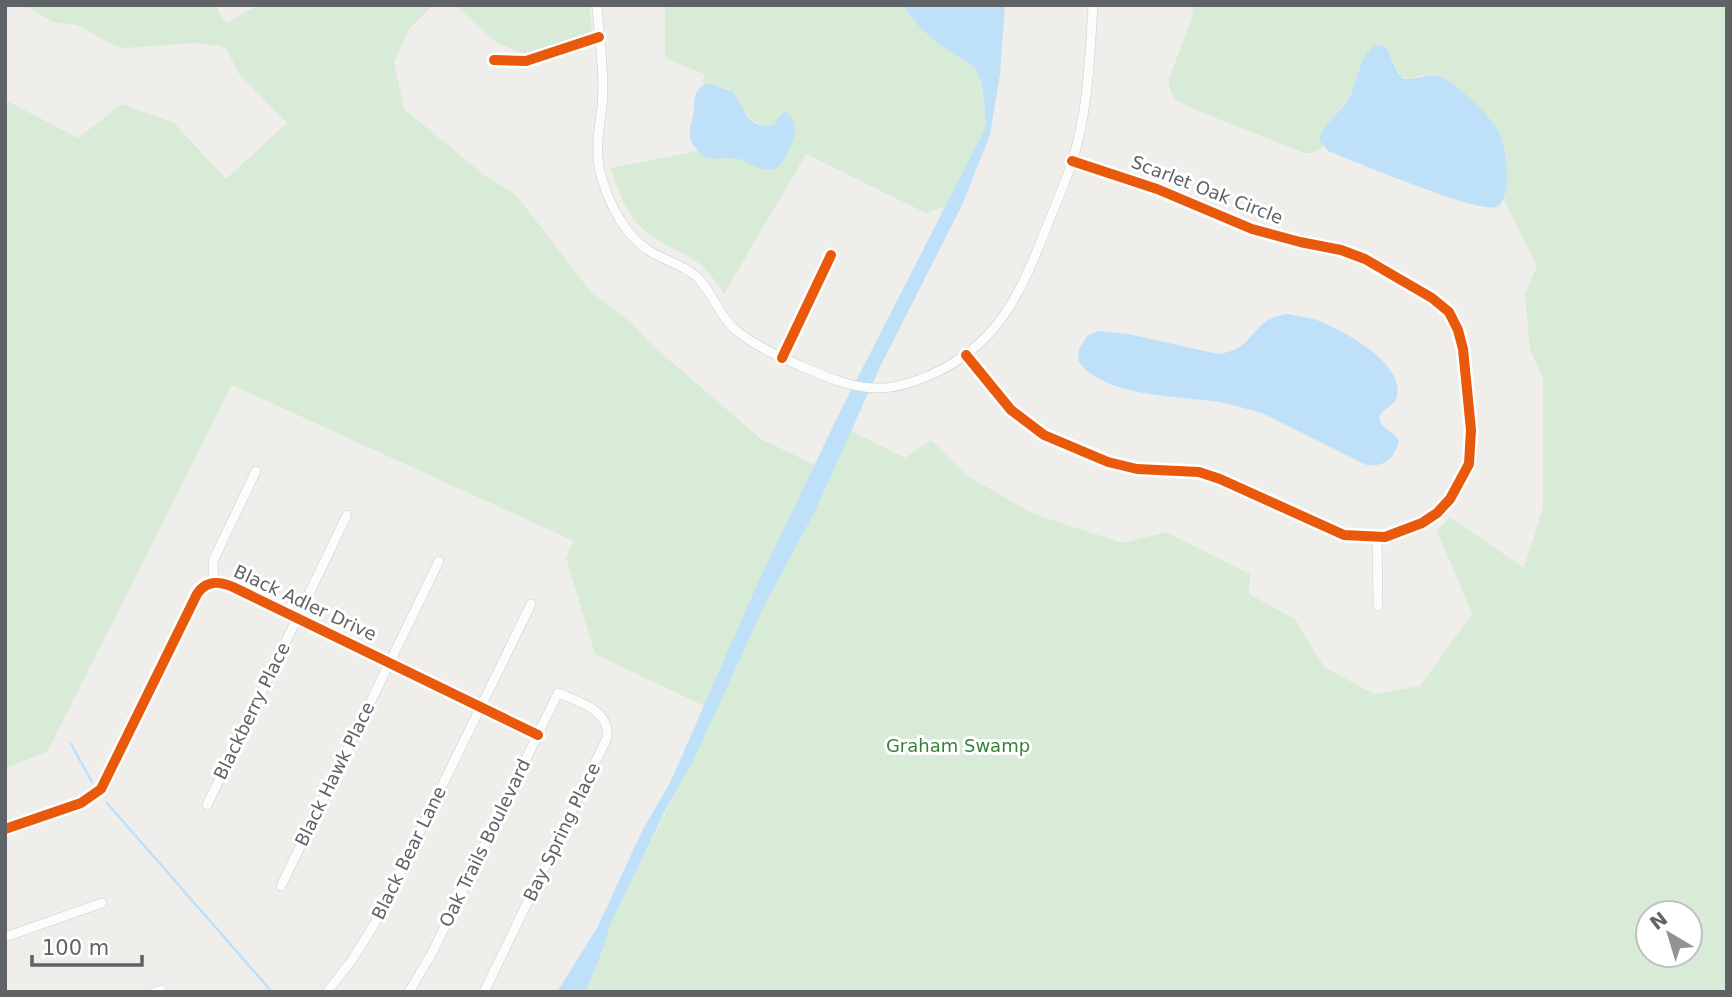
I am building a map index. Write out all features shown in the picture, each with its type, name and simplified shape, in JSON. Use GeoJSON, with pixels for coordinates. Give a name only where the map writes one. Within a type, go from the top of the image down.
{"type":"FeatureCollection","features":[{"type":"Feature","properties":{"kind":"street"},"geometry":{"type":"LineString","coordinates":[[597,5],[602,105],[597,143],[598,159],[606,190],[622,225],[648,250],[697,277],[735,330],[782,358],[848,384],[874,388],[911,383],[950,366],[993,331],[1018,295],[1072,161],[1088,76],[1094,5]]}},
{"type":"Feature","properties":{"kind":"street"},"geometry":{"type":"LineString","coordinates":[[494,60],[526,61],[599,37]]}},
{"type":"Feature","properties":{"kind":"street","name":"Scarlet Oak Circle"},"geometry":{"type":"LineString","coordinates":[[966,355],[1011,410],[1028,425],[1055,440],[1108,462],[1137,469],[1199,472],[1242,487],[1332,531],[1354,537],[1377,538],[1409,530],[1437,513],[1459,485],[1469,464],[1471,430],[1463,349],[1449,312],[1432,298],[1365,258],[1252,229],[1157,189],[1072,161]]}},
{"type":"Feature","properties":{"kind":"street"},"geometry":{"type":"LineString","coordinates":[[782,358],[831,255]]}},
{"type":"Feature","properties":{"kind":"street"},"geometry":{"type":"LineString","coordinates":[[214,582],[213,561],[257,471]]}},
{"type":"Feature","properties":{"kind":"street","name":"Blackberry Place"},"geometry":{"type":"LineString","coordinates":[[207,804],[347,516]]}},
{"type":"Feature","properties":{"kind":"street"},"geometry":{"type":"LineString","coordinates":[[1377,538],[1378,606]]}},
{"type":"Feature","properties":{"kind":"street","name":"Black Hawk Place"},"geometry":{"type":"LineString","coordinates":[[281,886],[439,561]]}},
{"type":"Feature","properties":{"kind":"street","name":"Black Adler Drive"},"geometry":{"type":"LineString","coordinates":[[5,829],[81,803],[101,789],[197,594],[203,586],[214,582],[233,587],[538,735]]}},
{"type":"Feature","properties":{"kind":"street","name":"Black Bear Lane"},"geometry":{"type":"LineString","coordinates":[[327,992],[376,923],[531,604]]}},
{"type":"Feature","properties":{"kind":"street","name":"Oak Trails Boulevard"},"geometry":{"type":"LineString","coordinates":[[409,992],[433,951],[558,693]]}},
{"type":"Feature","properties":{"kind":"street","name":"Bay Spring Place"},"geometry":{"type":"LineString","coordinates":[[484,992],[607,738],[607,727],[601,715],[558,693]]}},
{"type":"Feature","properties":{"kind":"street"},"geometry":{"type":"LineString","coordinates":[[5,937],[102,903]]}},
{"type":"Feature","properties":{"kind":"green space","name":"Graham Swamp"},"geometry":{"type":"Polygon","coordinates":[[[18,5],[218,5],[218,11],[226,23],[258,5],[433,5],[409,29],[394,62],[404,109],[484,175],[516,195],[591,292],[630,322],[653,346],[761,439],[815,465],[835,423],[905,458],[931,440],[966,475],[1033,514],[1123,543],[1166,532],[1250,574],[1249,594],[1295,619],[1324,667],[1374,694],[1420,686],[1472,614],[1437,530],[1450,517],[1524,568],[1543,508],[1543,378],[1530,350],[1525,294],[1537,266],[1504,201],[1507,181],[1499,131],[1422,75],[1411,79],[1401,77],[1391,57],[1364,58],[1351,94],[1320,135],[1323,147],[1313,153],[1304,153],[1193,109],[1175,99],[1169,88],[1169,78],[1192,19],[1193,5],[1727,5],[1727,992],[586,992],[612,921],[715,711],[595,654],[566,558],[574,541],[232,385],[47,752],[5,768],[5,100],[78,138],[122,104],[174,123],[226,179],[287,123],[239,74],[227,50],[221,46],[194,43],[125,48],[113,45],[77,25],[53,22],[30,8],[18,5]]]}},
{"type":"Feature","properties":{"kind":"green space"},"geometry":{"type":"Polygon","coordinates":[[[455,5],[589,5],[592,32],[524,54],[496,42],[455,5]]]}},
{"type":"Feature","properties":{"kind":"green space"},"geometry":{"type":"Polygon","coordinates":[[[665,5],[903,5],[931,37],[979,74],[987,119],[985,129],[947,206],[926,213],[806,154],[724,294],[700,264],[658,240],[636,222],[624,203],[611,168],[698,151],[708,157],[740,159],[761,169],[788,113],[780,115],[774,125],[763,125],[752,120],[743,111],[730,90],[708,83],[703,86],[704,74],[665,58],[665,5]]]}},
{"type":"Feature","properties":{"kind":"water"},"geometry":{"type":"Polygon","coordinates":[[[903,5],[1005,5],[1000,74],[990,135],[962,205],[880,367],[815,511],[765,604],[694,759],[663,815],[611,923],[586,992],[557,992],[597,928],[643,829],[670,783],[756,587],[839,414],[985,129],[984,98],[976,70],[930,36],[912,19],[903,5]]]}},
{"type":"Feature","properties":{"kind":"water"},"geometry":{"type":"Polygon","coordinates":[[[1376,45],[1386,47],[1398,73],[1404,79],[1432,76],[1447,80],[1473,101],[1496,126],[1504,149],[1507,172],[1502,203],[1496,207],[1484,207],[1414,185],[1328,151],[1320,141],[1323,130],[1351,94],[1366,55],[1376,45]]]}},
{"type":"Feature","properties":{"kind":"water"},"geometry":{"type":"Polygon","coordinates":[[[708,83],[733,92],[747,116],[757,124],[774,125],[780,115],[786,112],[792,117],[794,139],[778,167],[768,170],[738,159],[709,158],[697,150],[691,141],[690,128],[696,94],[708,83]]]}},
{"type":"Feature","properties":{"kind":"water"},"geometry":{"type":"Polygon","coordinates":[[[1287,314],[1314,319],[1339,330],[1368,348],[1391,371],[1397,383],[1397,396],[1379,417],[1382,424],[1399,441],[1395,452],[1384,463],[1367,465],[1262,413],[1219,402],[1122,388],[1089,372],[1078,360],[1079,349],[1087,336],[1099,331],[1128,334],[1218,354],[1240,346],[1265,322],[1287,314]]]}},
{"type":"Feature","properties":{"kind":"waterway"},"geometry":{"type":"LineString","coordinates":[[71,744],[92,782]]}},
{"type":"Feature","properties":{"kind":"waterway"},"geometry":{"type":"LineString","coordinates":[[107,803],[272,992]]}},
{"type":"Feature","properties":{"kind":"cycle path"},"geometry":{"type":"LineString","coordinates":[[494,60],[526,61],[599,37]]}},
{"type":"Feature","properties":{"kind":"cycle path"},"geometry":{"type":"LineString","coordinates":[[966,355],[1011,410],[1044,435],[1108,462],[1137,469],[1199,472],[1344,535],[1385,537],[1422,523],[1437,513],[1450,499],[1469,464],[1471,430],[1463,349],[1449,312],[1432,298],[1365,259],[1341,250],[1252,229],[1157,189],[1072,161]]}},
{"type":"Feature","properties":{"kind":"cycle path"},"geometry":{"type":"LineString","coordinates":[[782,358],[831,255]]}},
{"type":"Feature","properties":{"kind":"cycle path"},"geometry":{"type":"LineString","coordinates":[[5,829],[81,803],[101,789],[197,594],[204,586],[213,583],[233,587],[538,735]]}}]}
